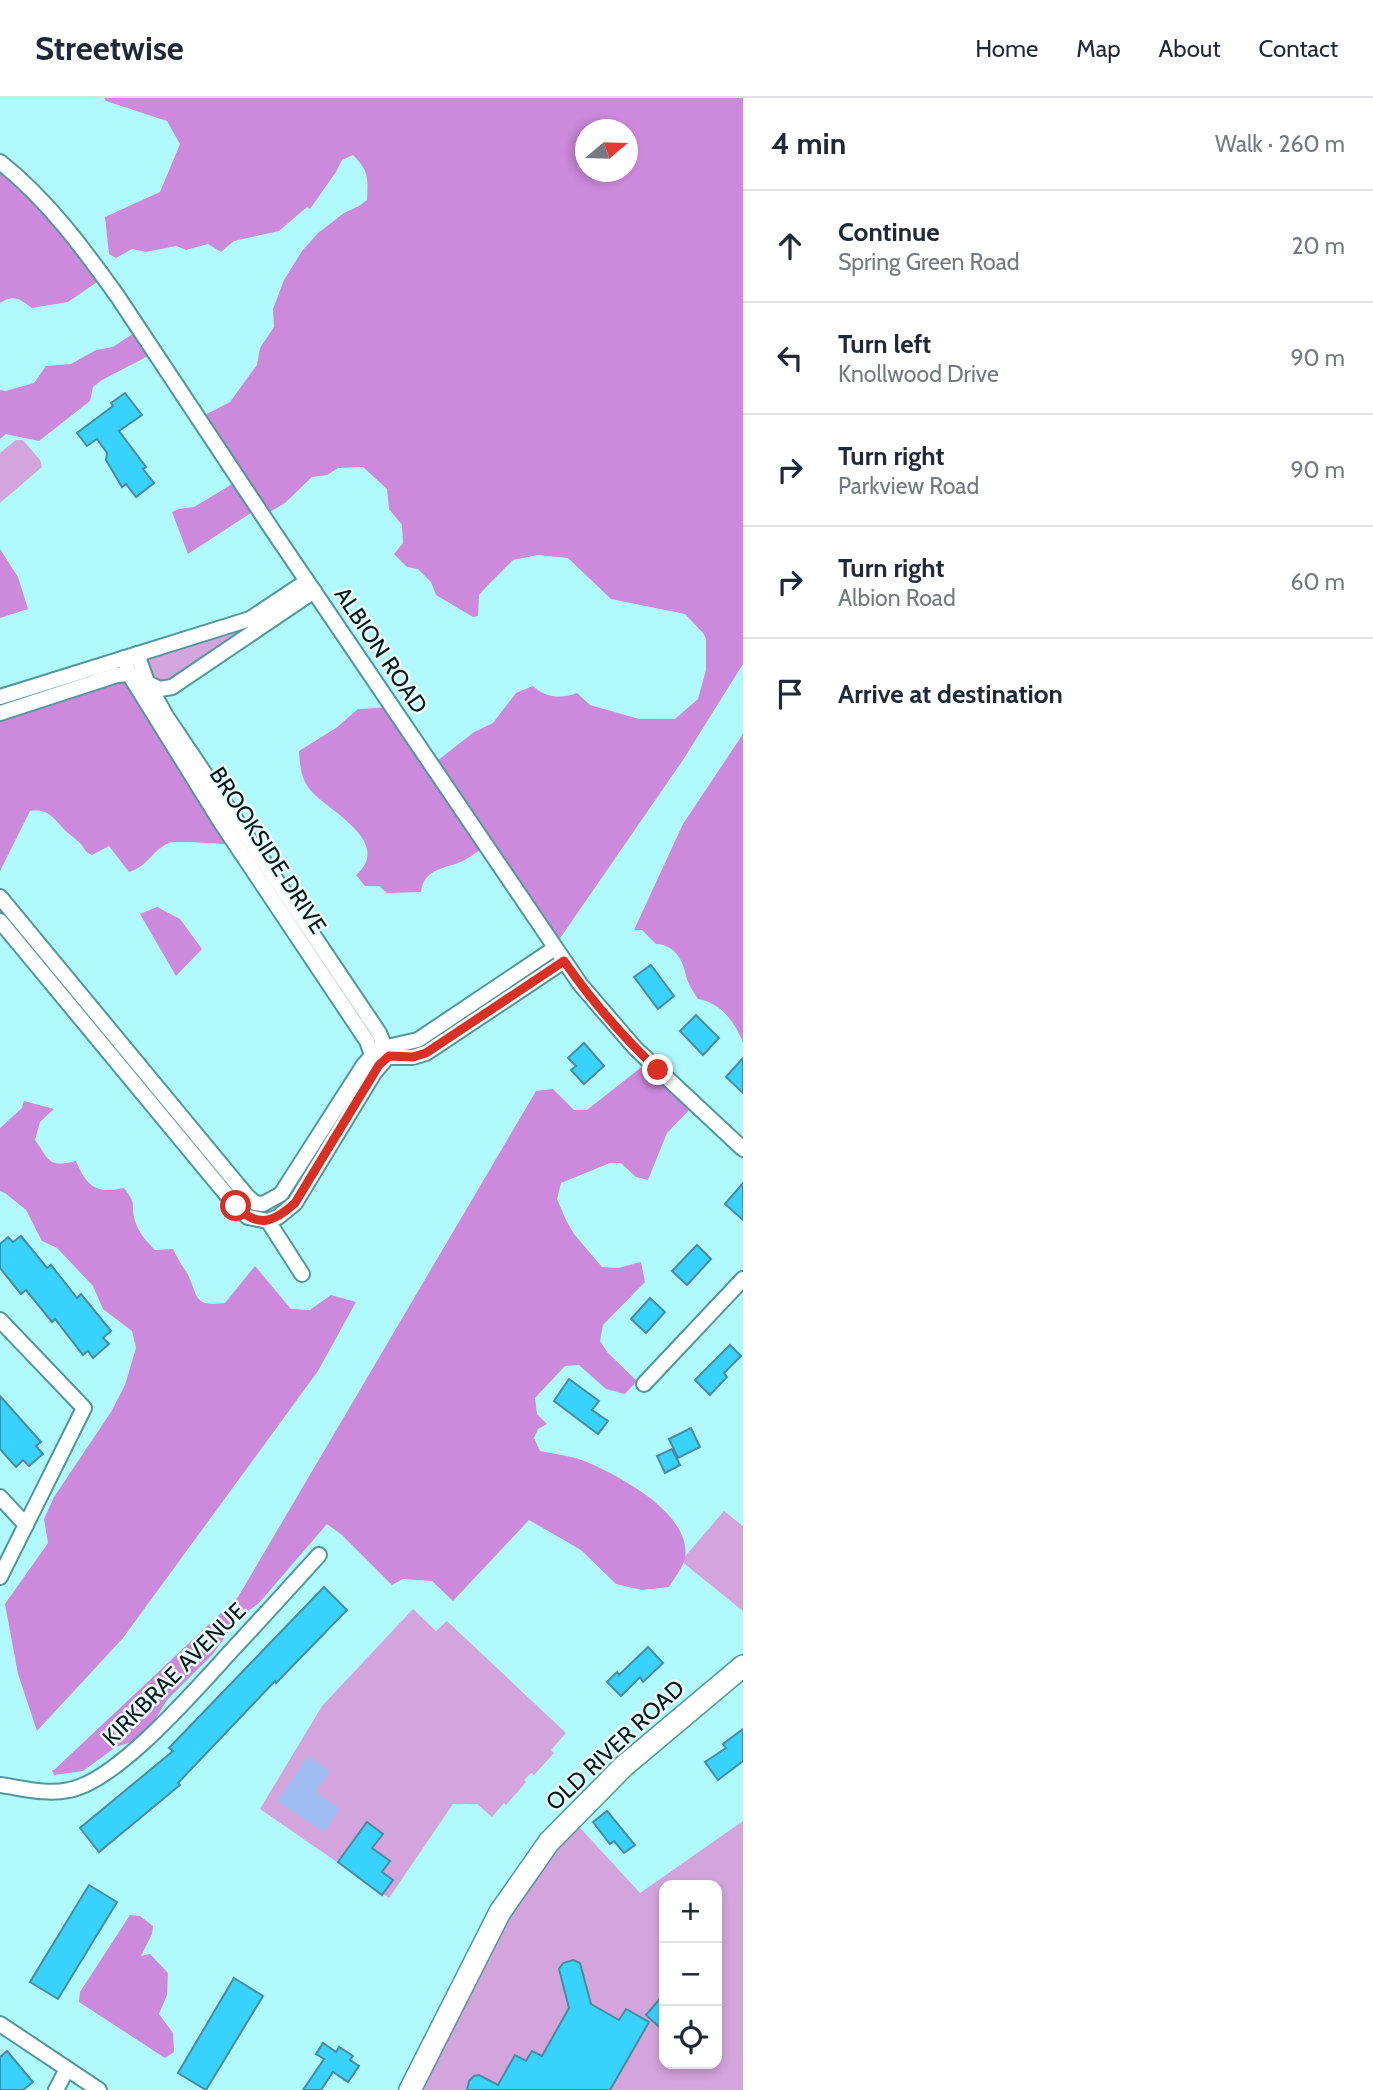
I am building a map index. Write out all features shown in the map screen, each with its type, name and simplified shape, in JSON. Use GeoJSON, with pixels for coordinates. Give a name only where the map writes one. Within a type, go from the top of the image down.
{"type":"FeatureCollection","features":[{"type":"Feature","properties":{"kind":"main road","name":"OLD RIVER ROAD"},"geometry":{"type":"LineString","coordinates":[[410,2090],[500,1912],[549,1842],[624,1766],[743,1666]]}},
{"type":"Feature","properties":{"kind":"street","name":"ALBION ROAD"},"geometry":{"type":"LineString","coordinates":[[0,162],[42,200],[93,262],[580,984],[635,1048],[742,1147]]}},
{"type":"Feature","properties":{"kind":"street"},"geometry":{"type":"LineString","coordinates":[[0,697],[250,620],[311,586]]}},
{"type":"Feature","properties":{"kind":"street"},"geometry":{"type":"LineString","coordinates":[[0,713],[117,675],[129,674],[160,689],[172,687],[311,586]]}},
{"type":"Feature","properties":{"kind":"street","name":"BROOKSIDE DRIVE"},"geometry":{"type":"LineString","coordinates":[[130,656],[129,674],[220,821],[367,1041],[381,1055]]}},
{"type":"Feature","properties":{"kind":"street","name":"BROOKSIDE DRIVE"},"geometry":{"type":"LineString","coordinates":[[130,656],[166,716],[379,1033],[381,1055]]}},
{"type":"Feature","properties":{"kind":"street"},"geometry":{"type":"LineString","coordinates":[[3,906],[247,1196],[255,1203],[263,1204],[281,1195],[381,1055],[418,1040],[555,947]]}},
{"type":"Feature","properties":{"kind":"street"},"geometry":{"type":"LineString","coordinates":[[0,921],[236,1206],[248,1217],[268,1221],[278,1217],[295,1203],[381,1055]]}},
{"type":"Feature","properties":{"kind":"street"},"geometry":{"type":"LineString","coordinates":[[381,1055],[413,1057],[426,1053],[564,961]]}},
{"type":"Feature","properties":{"kind":"street"},"geometry":{"type":"LineString","coordinates":[[92,1032],[103,1022]]}},
{"type":"Feature","properties":{"kind":"street"},"geometry":{"type":"LineString","coordinates":[[268,1221],[302,1275]]}},
{"type":"Feature","properties":{"kind":"street"},"geometry":{"type":"LineString","coordinates":[[644,1384],[743,1279]]}},
{"type":"Feature","properties":{"kind":"street"},"geometry":{"type":"LineString","coordinates":[[0,1320],[84,1408],[0,1577]]}},
{"type":"Feature","properties":{"kind":"street"},"geometry":{"type":"LineString","coordinates":[[0,1497],[26,1525]]}},
{"type":"Feature","properties":{"kind":"street","name":"KIRKBRAE AVENUE"},"geometry":{"type":"LineString","coordinates":[[0,1785],[50,1792],[69,1790],[93,1782],[113,1768],[200,1685],[319,1555]]}},
{"type":"Feature","properties":{"kind":"street"},"geometry":{"type":"LineString","coordinates":[[0,2024],[99,2090]]}},
{"type":"Feature","properties":{"kind":"street"},"geometry":{"type":"LineString","coordinates":[[55,2090],[67,2069]]}},
{"type":"Feature","properties":{"kind":"shaded area"},"geometry":{"type":"Polygon","coordinates":[[[104,98],[743,98],[743,664],[683,760],[554,947],[485,847],[465,860],[431,873],[421,892],[387,893],[379,886],[365,886],[356,875],[366,863],[367,851],[363,840],[355,829],[305,783],[299,751],[336,728],[358,709],[381,708],[387,705],[432,765],[474,732],[493,723],[516,693],[533,686],[554,696],[577,693],[590,705],[639,719],[675,719],[698,699],[706,670],[706,639],[685,614],[611,599],[568,558],[538,555],[513,560],[479,595],[478,616],[473,617],[436,595],[431,582],[418,569],[407,567],[394,554],[403,543],[402,525],[389,509],[387,489],[363,467],[338,468],[327,475],[312,477],[285,503],[261,517],[254,511],[188,554],[172,512],[194,507],[234,483],[197,419],[230,402],[257,365],[260,348],[274,327],[273,309],[284,280],[302,251],[318,233],[367,200],[367,186],[362,166],[353,155],[342,160],[310,209],[307,207],[279,231],[234,241],[221,252],[208,244],[186,250],[176,246],[146,252],[132,249],[116,258],[109,254],[105,217],[160,192],[180,144],[167,121],[106,101],[104,98]]]}},
{"type":"Feature","properties":{"kind":"shaded area"},"geometry":{"type":"Polygon","coordinates":[[[0,167],[52,215],[100,280],[68,302],[32,308],[17,299],[0,303],[0,167]]]}},
{"type":"Feature","properties":{"kind":"shaded area"},"geometry":{"type":"Polygon","coordinates":[[[134,333],[150,355],[102,380],[93,387],[90,401],[39,441],[6,434],[0,439],[0,390],[6,391],[34,383],[46,366],[71,364],[96,350],[113,347],[134,333]]]}},
{"type":"Feature","properties":{"kind":"shaded area"},"geometry":{"type":"Polygon","coordinates":[[[16,440],[23,440],[40,460],[42,467],[0,503],[0,453],[16,440]]]}},
{"type":"Feature","properties":{"kind":"shaded area"},"geometry":{"type":"Polygon","coordinates":[[[0,549],[18,577],[28,609],[0,618],[0,549]]]}},
{"type":"Feature","properties":{"kind":"shaded area"},"geometry":{"type":"Polygon","coordinates":[[[279,615],[172,687],[155,686],[148,666],[154,654],[279,615]]]}},
{"type":"Feature","properties":{"kind":"shaded area"},"geometry":{"type":"Polygon","coordinates":[[[129,658],[251,846],[169,843],[141,866],[129,872],[109,846],[92,855],[47,813],[30,811],[0,871],[0,705],[129,658]]]}},
{"type":"Feature","properties":{"kind":"shaded area"},"geometry":{"type":"Polygon","coordinates":[[[743,734],[743,1042],[726,1014],[713,1004],[698,999],[674,951],[656,944],[642,930],[634,930],[683,824],[743,734]]]}},
{"type":"Feature","properties":{"kind":"shaded area"},"geometry":{"type":"Polygon","coordinates":[[[157,907],[180,919],[202,949],[176,976],[140,914],[157,907]]]}},
{"type":"Feature","properties":{"kind":"shaded area"},"geometry":{"type":"Polygon","coordinates":[[[648,1062],[693,1106],[667,1133],[648,1180],[636,1177],[621,1163],[610,1163],[561,1183],[557,1199],[574,1234],[602,1267],[618,1268],[641,1262],[645,1282],[603,1325],[600,1341],[608,1353],[637,1381],[625,1394],[606,1389],[579,1365],[565,1366],[535,1398],[537,1414],[547,1424],[538,1429],[534,1438],[540,1451],[576,1458],[618,1477],[666,1512],[684,1542],[685,1558],[669,1587],[642,1590],[616,1584],[581,1550],[529,1520],[453,1601],[432,1581],[403,1579],[392,1585],[342,1535],[327,1524],[259,1603],[239,1618],[212,1655],[167,1700],[144,1738],[116,1747],[83,1771],[54,1775],[52,1770],[238,1597],[536,1091],[553,1089],[574,1110],[587,1110],[648,1062]]]}},
{"type":"Feature","properties":{"kind":"shaded area"},"geometry":{"type":"Polygon","coordinates":[[[24,1101],[54,1109],[40,1122],[35,1140],[47,1158],[60,1164],[76,1161],[84,1177],[99,1189],[124,1188],[132,1202],[135,1221],[143,1237],[155,1250],[173,1249],[202,1301],[225,1303],[255,1266],[291,1309],[310,1310],[331,1295],[356,1302],[318,1371],[123,1638],[37,1731],[18,1674],[5,1604],[48,1543],[44,1519],[54,1497],[111,1412],[125,1385],[136,1348],[132,1331],[103,1309],[93,1286],[57,1248],[42,1241],[26,1210],[0,1191],[0,1128],[22,1108],[24,1101]]]}},
{"type":"Feature","properties":{"kind":"shaded area"},"geometry":{"type":"Polygon","coordinates":[[[724,1511],[743,1526],[743,1611],[681,1561],[724,1511]]]}},
{"type":"Feature","properties":{"kind":"shaded area"},"geometry":{"type":"Polygon","coordinates":[[[413,1609],[436,1631],[447,1621],[566,1733],[551,1750],[554,1753],[534,1775],[531,1773],[524,1780],[526,1782],[492,1817],[477,1804],[453,1804],[389,1898],[260,1809],[322,1706],[413,1609]]]}},
{"type":"Feature","properties":{"kind":"shaded area"},"geometry":{"type":"Polygon","coordinates":[[[572,1819],[640,1893],[743,1821],[743,2090],[410,2090],[466,1977],[572,1819]]]}},
{"type":"Feature","properties":{"kind":"shaded area"},"geometry":{"type":"Polygon","coordinates":[[[130,1915],[140,1916],[153,1926],[141,1956],[150,1954],[168,1973],[167,1995],[159,2014],[173,2033],[174,2052],[165,2058],[79,2002],[80,1992],[130,1915]]]}},
{"type":"Feature","properties":{"kind":"water"},"geometry":{"type":"Polygon","coordinates":[[[308,1756],[330,1771],[316,1792],[340,1809],[324,1832],[277,1801],[308,1756]]]}},
{"type":"Feature","properties":{"kind":"building"},"geometry":{"type":"Polygon","coordinates":[[[125,393],[142,415],[119,431],[146,467],[143,469],[154,483],[136,497],[126,484],[122,487],[106,460],[107,453],[97,439],[87,446],[77,433],[113,406],[111,403],[125,393]]]}},
{"type":"Feature","properties":{"kind":"building"},"geometry":{"type":"Polygon","coordinates":[[[651,965],[674,996],[658,1009],[634,977],[651,965]]]}},
{"type":"Feature","properties":{"kind":"building"},"geometry":{"type":"Polygon","coordinates":[[[696,1015],[719,1038],[703,1055],[680,1031],[696,1015]]]}},
{"type":"Feature","properties":{"kind":"building"},"geometry":{"type":"Polygon","coordinates":[[[584,1043],[604,1066],[584,1084],[571,1070],[576,1066],[568,1058],[584,1043]]]}},
{"type":"Feature","properties":{"kind":"building"},"geometry":{"type":"Polygon","coordinates":[[[743,1058],[743,1093],[726,1077],[743,1058]]]}},
{"type":"Feature","properties":{"kind":"building"},"geometry":{"type":"Polygon","coordinates":[[[743,1183],[743,1220],[725,1204],[743,1183]]]}},
{"type":"Feature","properties":{"kind":"building"},"geometry":{"type":"Polygon","coordinates":[[[21,1236],[47,1268],[51,1265],[77,1298],[81,1294],[111,1331],[103,1338],[109,1344],[93,1358],[88,1351],[83,1355],[55,1319],[52,1322],[26,1290],[21,1294],[0,1268],[0,1244],[8,1237],[13,1242],[21,1236]]]}},
{"type":"Feature","properties":{"kind":"building"},"geometry":{"type":"Polygon","coordinates":[[[697,1245],[711,1259],[687,1285],[672,1271],[697,1245]]]}},
{"type":"Feature","properties":{"kind":"building"},"geometry":{"type":"Polygon","coordinates":[[[650,1298],[665,1312],[646,1333],[631,1319],[650,1298]]]}},
{"type":"Feature","properties":{"kind":"building"},"geometry":{"type":"Polygon","coordinates":[[[730,1345],[741,1356],[724,1373],[727,1377],[710,1395],[695,1380],[730,1345]]]}},
{"type":"Feature","properties":{"kind":"building"},"geometry":{"type":"Polygon","coordinates":[[[569,1379],[599,1401],[592,1410],[608,1421],[598,1434],[554,1401],[569,1379]]]}},
{"type":"Feature","properties":{"kind":"building"},"geometry":{"type":"Polygon","coordinates":[[[0,1396],[41,1442],[36,1446],[43,1454],[29,1466],[23,1460],[16,1467],[0,1449],[0,1396]]]}},
{"type":"Feature","properties":{"kind":"building"},"geometry":{"type":"Polygon","coordinates":[[[691,1428],[700,1447],[678,1458],[669,1439],[691,1428]]]}},
{"type":"Feature","properties":{"kind":"building"},"geometry":{"type":"Polygon","coordinates":[[[672,1449],[680,1465],[665,1473],[657,1456],[672,1449]]]}},
{"type":"Feature","properties":{"kind":"building"},"geometry":{"type":"Polygon","coordinates":[[[324,1587],[347,1610],[276,1683],[275,1681],[178,1783],[180,1785],[99,1852],[80,1828],[173,1751],[169,1748],[324,1587]]]}},
{"type":"Feature","properties":{"kind":"building"},"geometry":{"type":"Polygon","coordinates":[[[648,1647],[663,1663],[643,1682],[640,1677],[621,1696],[607,1682],[617,1672],[619,1675],[648,1647]]]}},
{"type":"Feature","properties":{"kind":"building"},"geometry":{"type":"Polygon","coordinates":[[[743,1729],[743,1761],[718,1780],[705,1762],[726,1748],[723,1744],[743,1729]]]}},
{"type":"Feature","properties":{"kind":"building"},"geometry":{"type":"Polygon","coordinates":[[[607,1811],[635,1845],[624,1853],[614,1841],[610,1844],[593,1822],[607,1811]]]}},
{"type":"Feature","properties":{"kind":"building"},"geometry":{"type":"Polygon","coordinates":[[[367,1822],[383,1834],[372,1848],[390,1861],[382,1872],[393,1880],[382,1895],[338,1862],[367,1822]]]}},
{"type":"Feature","properties":{"kind":"building"},"geometry":{"type":"Polygon","coordinates":[[[89,1885],[117,1902],[58,1999],[30,1982],[89,1885]]]}},
{"type":"Feature","properties":{"kind":"building"},"geometry":{"type":"Polygon","coordinates":[[[573,1960],[580,1963],[591,2004],[619,2020],[626,2009],[649,2022],[610,2090],[467,2090],[469,2081],[479,2075],[498,2085],[515,2055],[526,2061],[532,2051],[542,2056],[569,2008],[559,1969],[563,1963],[573,1960]]]}},
{"type":"Feature","properties":{"kind":"building"},"geometry":{"type":"Polygon","coordinates":[[[234,1978],[263,1996],[206,2090],[178,2073],[234,1978]]]}},
{"type":"Feature","properties":{"kind":"building"},"geometry":{"type":"Polygon","coordinates":[[[659,2000],[659,2027],[646,2015],[659,2000]]]}},
{"type":"Feature","properties":{"kind":"building"},"geometry":{"type":"Polygon","coordinates":[[[323,2043],[336,2052],[339,2047],[353,2056],[350,2060],[359,2066],[348,2082],[333,2072],[321,2090],[303,2090],[324,2059],[316,2054],[323,2043]]]}},
{"type":"Feature","properties":{"kind":"building"},"geometry":{"type":"Polygon","coordinates":[[[7,2051],[33,2082],[23,2090],[0,2090],[0,2057],[7,2051]]]}},
{"type":"Feature","properties":{"kind":"route"},"geometry":{"type":"LineString","coordinates":[[236,1206],[248,1217],[258,1220],[268,1221],[278,1217],[295,1203],[379,1065],[389,1056],[413,1057],[426,1053],[564,961],[580,984],[635,1048],[658,1070]]}}]}
